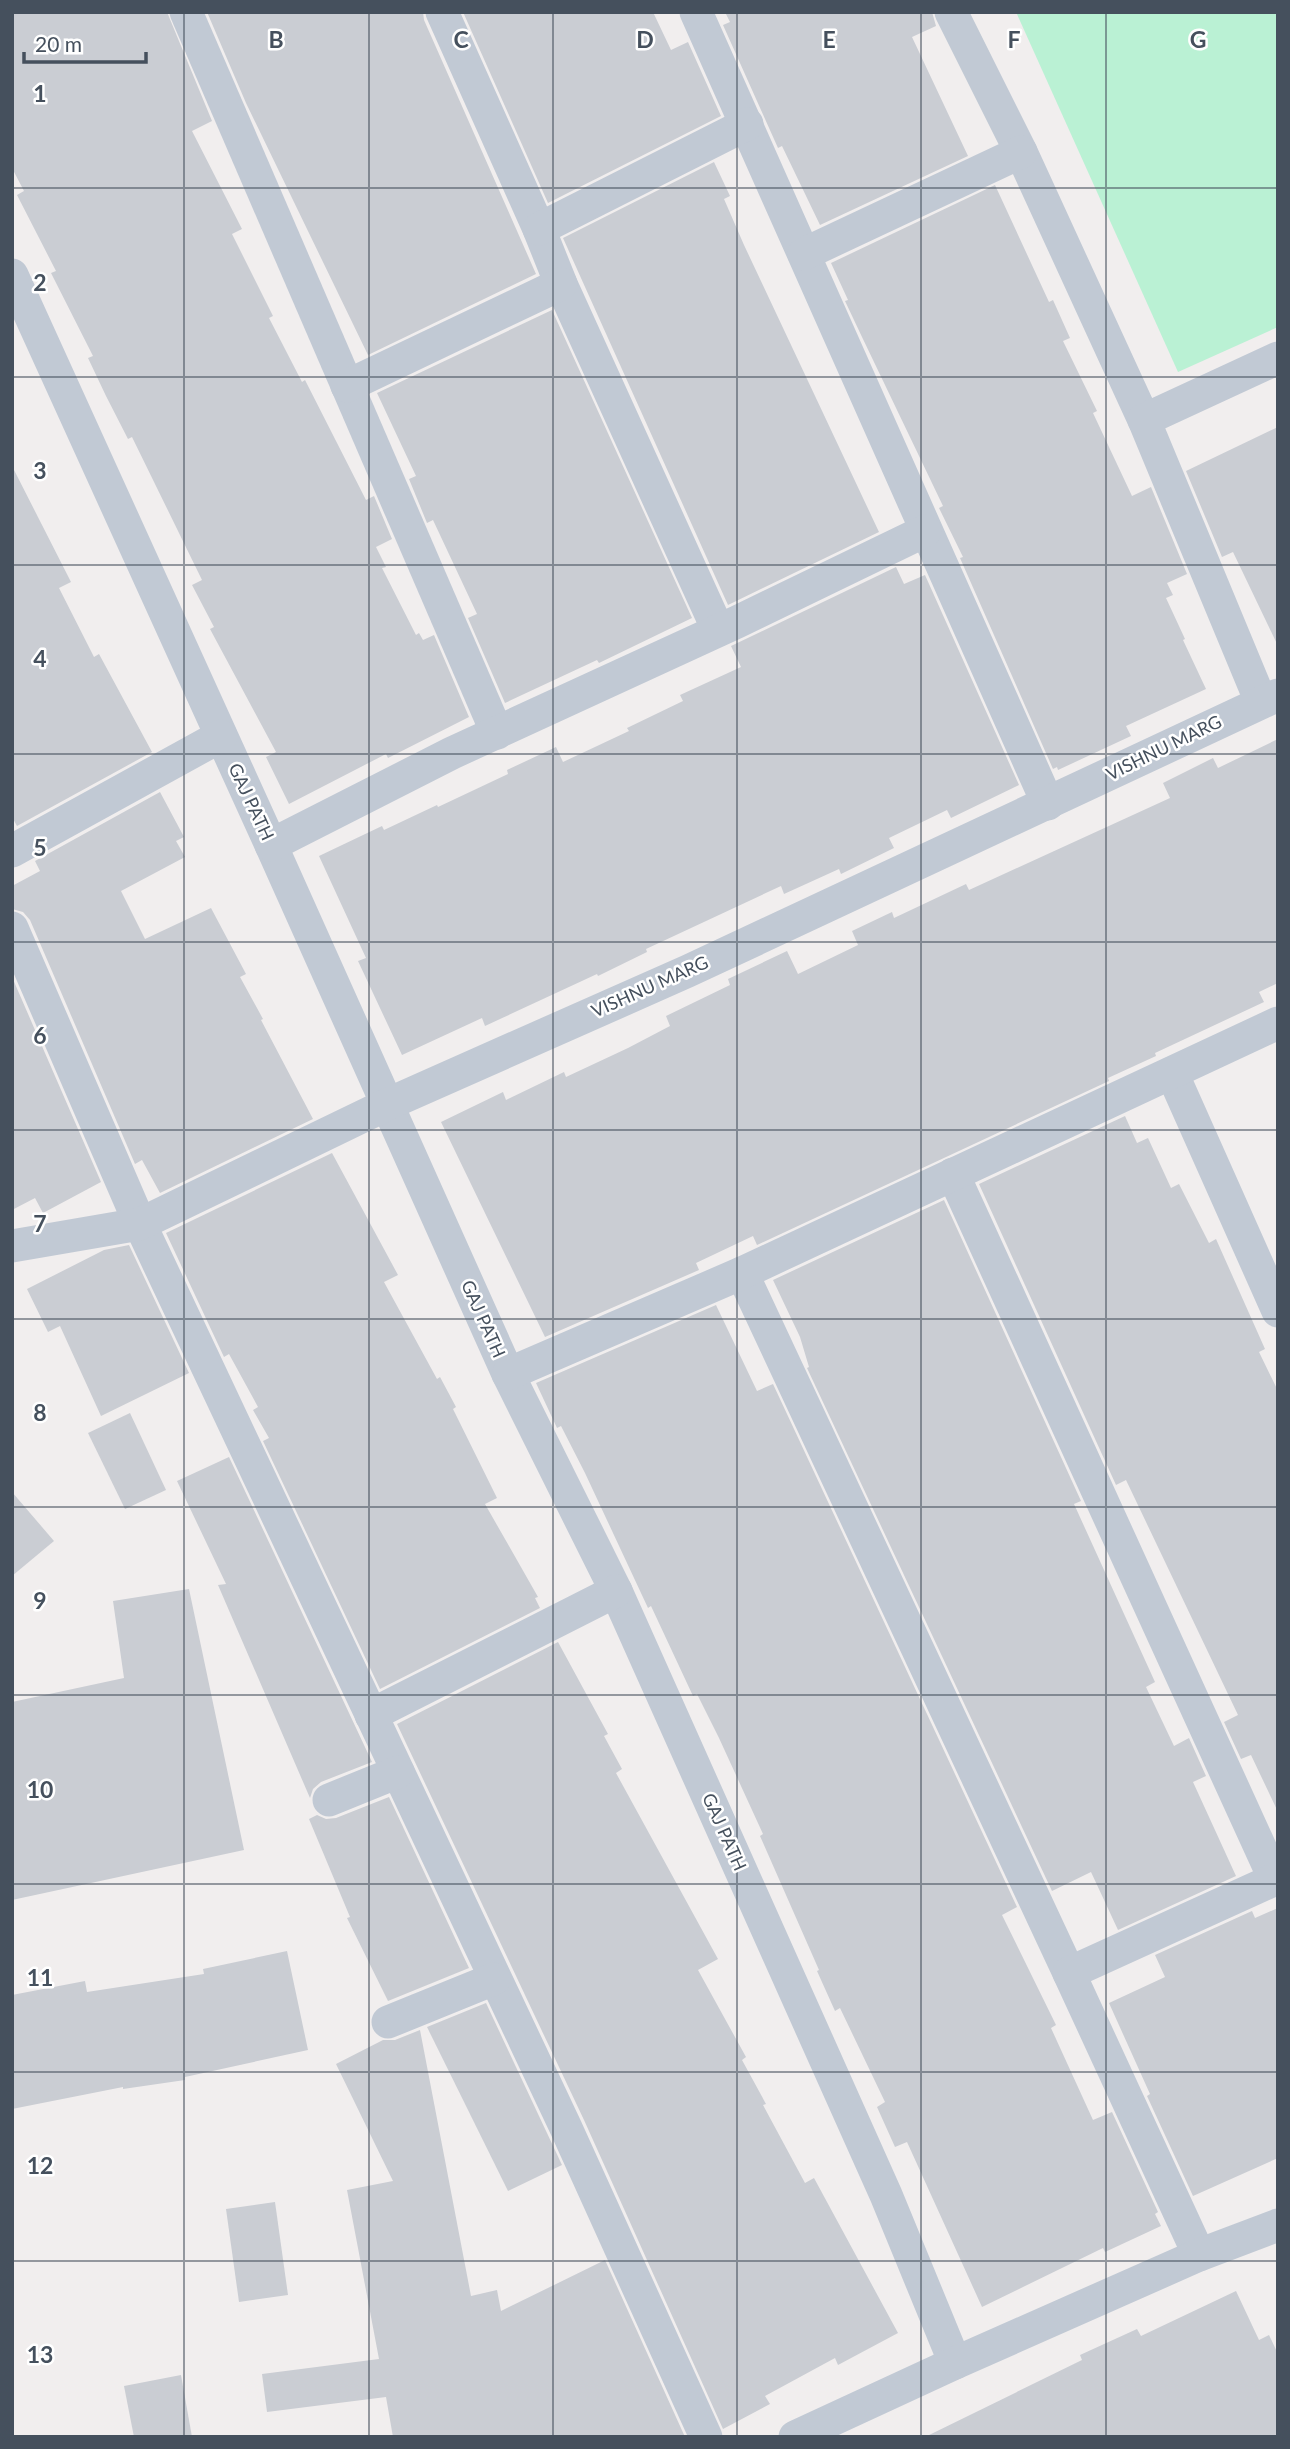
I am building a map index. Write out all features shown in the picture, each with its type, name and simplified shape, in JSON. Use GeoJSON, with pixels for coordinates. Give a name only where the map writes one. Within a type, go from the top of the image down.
{"type":"FeatureCollection","features":[{"type":"Feature","properties":{"kind":"street"},"geometry":{"type":"LineString","coordinates":[[186,12],[497,733]]}},
{"type":"Feature","properties":{"kind":"street"},"geometry":{"type":"LineString","coordinates":[[442,12],[561,284],[718,630]]}},
{"type":"Feature","properties":{"kind":"street"},"geometry":{"type":"LineString","coordinates":[[696,12],[1048,804]]}},
{"type":"Feature","properties":{"kind":"street"},"geometry":{"type":"LineString","coordinates":[[951,12],[1021,152],[1269,698]]}},
{"type":"Feature","properties":{"kind":"street"},"geometry":{"type":"LineString","coordinates":[[538,229],[747,124]]}},
{"type":"Feature","properties":{"kind":"street"},"geometry":{"type":"LineString","coordinates":[[804,254],[1021,152]]}},
{"type":"Feature","properties":{"kind":"street","name":"GAJ PATH"},"geometry":{"type":"LineString","coordinates":[[12,275],[508,1374],[616,1591],[886,2195],[955,2363]]}},
{"type":"Feature","properties":{"kind":"street"},"geometry":{"type":"LineString","coordinates":[[347,386],[561,284]]}},
{"type":"Feature","properties":{"kind":"street"},"geometry":{"type":"LineString","coordinates":[[1144,420],[1278,358]]}},
{"type":"Feature","properties":{"kind":"street"},"geometry":{"type":"LineString","coordinates":[[271,845],[452,753],[925,531]]}},
{"type":"Feature","properties":{"kind":"street","name":"VISHNU MARG"},"geometry":{"type":"LineString","coordinates":[[12,1246],[140,1224],[388,1104],[688,971],[1269,698]]}},
{"type":"Feature","properties":{"kind":"street"},"geometry":{"type":"LineString","coordinates":[[12,851],[221,736]]}},
{"type":"Feature","properties":{"kind":"street"},"geometry":{"type":"LineString","coordinates":[[12,928],[140,1224],[566,2128],[706,2437]]}},
{"type":"Feature","properties":{"kind":"street"},"geometry":{"type":"LineString","coordinates":[[508,1374],[742,1273],[1278,1023]]}},
{"type":"Feature","properties":{"kind":"street"},"geometry":{"type":"LineString","coordinates":[[1172,1073],[1278,1311]]}},
{"type":"Feature","properties":{"kind":"street"},"geometry":{"type":"LineString","coordinates":[[953,1174],[1276,1879],[1069,1973]]}},
{"type":"Feature","properties":{"kind":"street"},"geometry":{"type":"LineString","coordinates":[[742,1273],[1199,2255]]}},
{"type":"Feature","properties":{"kind":"street"},"geometry":{"type":"LineString","coordinates":[[371,1715],[616,1591]]}},
{"type":"Feature","properties":{"kind":"street"},"geometry":{"type":"LineString","coordinates":[[329,1800],[398,1772]]}},
{"type":"Feature","properties":{"kind":"street"},"geometry":{"type":"LineString","coordinates":[[388,2022],[494,1979]]}},
{"type":"Feature","properties":{"kind":"street"},"geometry":{"type":"LineString","coordinates":[[795,2437],[1199,2255],[1277,2226]]}},
{"type":"Feature","properties":{"kind":"green space"},"geometry":{"type":"Polygon","coordinates":[[[1016,12],[1278,12],[1278,327],[1178,372],[1016,12]]]}},
{"type":"Feature","properties":{"kind":"building"},"geometry":{"type":"Polygon","coordinates":[[[12,12],[167,12],[212,121],[192,131],[242,229],[232,234],[273,316],[269,318],[302,382],[305,380],[366,500],[374,496],[392,539],[376,547],[386,567],[382,568],[416,635],[419,633],[423,640],[434,635],[469,717],[388,758],[386,754],[289,804],[266,757],[276,752],[210,629],[214,627],[192,585],[202,580],[132,437],[128,439],[106,396],[88,358],[93,356],[51,273],[56,271],[17,195],[24,191],[12,168],[12,12]]]}},
{"type":"Feature","properties":{"kind":"building"},"geometry":{"type":"Polygon","coordinates":[[[207,12],[423,12],[424,20],[536,274],[368,355],[246,103],[207,12]]]}},
{"type":"Feature","properties":{"kind":"building"},"geometry":{"type":"Polygon","coordinates":[[[463,12],[653,12],[671,50],[688,42],[721,116],[548,203],[463,12]]]}},
{"type":"Feature","properties":{"kind":"building"},"geometry":{"type":"Polygon","coordinates":[[[725,12],[932,12],[936,26],[912,37],[968,156],[820,225],[782,146],[778,148],[723,25],[730,22],[725,12]]]}},
{"type":"Feature","properties":{"kind":"building"},"geometry":{"type":"Polygon","coordinates":[[[714,162],[730,196],[724,199],[744,245],[879,532],[728,605],[563,238],[714,162]]]}},
{"type":"Feature","properties":{"kind":"building"},"geometry":{"type":"Polygon","coordinates":[[[995,185],[1049,302],[1053,300],[1070,338],[1063,341],[1097,411],[1093,413],[1132,496],[1151,487],[1187,574],[1167,583],[1173,595],[1166,598],[1206,689],[1126,726],[1131,736],[1058,770],[1057,767],[1053,769],[960,558],[963,557],[939,508],[943,506],[845,301],[848,300],[831,263],[995,185]]]}},
{"type":"Feature","properties":{"kind":"building"},"geometry":{"type":"Polygon","coordinates":[[[552,310],[692,618],[599,663],[597,660],[505,703],[468,618],[477,614],[433,520],[427,523],[409,479],[416,476],[377,393],[552,310]]]}},
{"type":"Feature","properties":{"kind":"building"},"geometry":{"type":"Polygon","coordinates":[[[1278,427],[1278,646],[1233,552],[1222,557],[1186,471],[1278,427]]]}},
{"type":"Feature","properties":{"kind":"building"},"geometry":{"type":"Polygon","coordinates":[[[12,466],[71,582],[59,588],[94,657],[99,654],[152,752],[17,826],[12,817],[12,466]]]}},
{"type":"Feature","properties":{"kind":"building"},"geometry":{"type":"Polygon","coordinates":[[[896,567],[904,584],[925,575],[1019,785],[951,818],[947,810],[889,838],[894,848],[841,874],[839,869],[784,894],[781,886],[646,949],[647,952],[598,976],[597,974],[485,1026],[482,1018],[402,1055],[358,961],[366,958],[319,856],[382,826],[384,830],[437,805],[438,807],[508,774],[507,770],[556,747],[563,762],[629,731],[627,728],[683,701],[680,695],[741,667],[731,646],[896,567]]]}},
{"type":"Feature","properties":{"kind":"building"},"geometry":{"type":"Polygon","coordinates":[[[1278,739],[1278,983],[1259,992],[1264,1002],[1155,1053],[1156,1056],[1108,1078],[1109,1081],[757,1245],[753,1236],[696,1263],[699,1270],[545,1337],[441,1122],[503,1092],[506,1100],[564,1072],[566,1077],[628,1048],[670,1026],[666,1016],[730,985],[728,979],[787,951],[798,974],[858,945],[852,931],[892,912],[894,918],[966,884],[969,890],[1170,798],[1163,783],[1213,758],[1218,768],[1278,739]]]}},
{"type":"Feature","properties":{"kind":"building"},"geometry":{"type":"Polygon","coordinates":[[[160,792],[184,837],[176,841],[185,857],[121,891],[145,939],[211,908],[246,974],[240,977],[313,1119],[160,1193],[142,1160],[135,1164],[30,920],[23,912],[12,909],[12,886],[40,871],[35,861],[160,792]]]}},
{"type":"Feature","properties":{"kind":"building"},"geometry":{"type":"Polygon","coordinates":[[[12,977],[101,1182],[43,1213],[35,1198],[12,1210],[12,977]]]}},
{"type":"Feature","properties":{"kind":"building"},"geometry":{"type":"Polygon","coordinates":[[[1125,1116],[1137,1143],[1148,1138],[1171,1188],[1179,1184],[1209,1243],[1216,1239],[1265,1349],[1259,1352],[1278,1391],[1278,1812],[1251,1755],[1241,1759],[1224,1722],[1238,1715],[1126,1480],[1116,1485],[979,1184],[1125,1116]]]}},
{"type":"Feature","properties":{"kind":"building"},"geometry":{"type":"Polygon","coordinates":[[[332,1153],[398,1275],[384,1282],[437,1379],[440,1377],[456,1407],[453,1409],[497,1498],[485,1504],[538,1597],[535,1598],[540,1608],[380,1689],[263,1441],[269,1438],[253,1410],[258,1407],[229,1354],[224,1357],[166,1233],[332,1153]]]}},
{"type":"Feature","properties":{"kind":"building"},"geometry":{"type":"Polygon","coordinates":[[[944,1200],[1081,1501],[1074,1504],[1155,1682],[1146,1687],[1174,1746],[1189,1738],[1206,1776],[1193,1782],[1236,1876],[1118,1930],[1091,1872],[1052,1891],[807,1368],[809,1367],[800,1337],[773,1280],[944,1200]]]}},
{"type":"Feature","properties":{"kind":"building"},"geometry":{"type":"Polygon","coordinates":[[[129,1245],[189,1373],[101,1416],[60,1326],[48,1332],[27,1289],[104,1250],[129,1245]]]}},
{"type":"Feature","properties":{"kind":"building"},"geometry":{"type":"Polygon","coordinates":[[[716,1305],[757,1391],[773,1384],[1017,1907],[1002,1915],[1056,2025],[1051,2028],[1093,2120],[1112,2112],[1158,2212],[1155,2214],[1161,2226],[1105,2252],[1103,2248],[982,2307],[907,2142],[895,2147],[877,2107],[885,2102],[840,2008],[835,2011],[760,1836],[763,1834],[719,1738],[697,1694],[693,1696],[651,1606],[648,1608],[585,1473],[561,1426],[557,1428],[536,1383],[716,1305]]]}},
{"type":"Feature","properties":{"kind":"building"},"geometry":{"type":"Polygon","coordinates":[[[130,1413],[166,1490],[125,1509],[88,1433],[130,1413]]]}},
{"type":"Feature","properties":{"kind":"building"},"geometry":{"type":"Polygon","coordinates":[[[229,1457],[372,1762],[321,1782],[313,1789],[310,1798],[218,1585],[226,1584],[177,1481],[229,1457]]]}},
{"type":"Feature","properties":{"kind":"building"},"geometry":{"type":"Polygon","coordinates":[[[12,1492],[54,1541],[12,1576],[12,1492]]]}},
{"type":"Feature","properties":{"kind":"building"},"geometry":{"type":"Polygon","coordinates":[[[189,1589],[244,1850],[12,1900],[12,1702],[124,1678],[113,1601],[189,1589]]]}},
{"type":"Feature","properties":{"kind":"building"},"geometry":{"type":"Polygon","coordinates":[[[558,1642],[608,1734],[604,1736],[622,1769],[616,1773],[718,1959],[698,1970],[746,2057],[742,2060],[766,2104],[763,2105],[805,2183],[814,2178],[898,2333],[838,2365],[835,2358],[765,2396],[770,2404],[723,2429],[584,2120],[397,1724],[558,1642]]]}},
{"type":"Feature","properties":{"kind":"building"},"geometry":{"type":"Polygon","coordinates":[[[389,1797],[469,1968],[388,2001],[347,1918],[350,1917],[309,1819],[317,1815],[326,1819],[336,1818],[389,1797]]]}},
{"type":"Feature","properties":{"kind":"building"},"geometry":{"type":"Polygon","coordinates":[[[1278,1908],[1278,2158],[1193,2196],[1147,2096],[1150,2094],[1109,2003],[1165,1977],[1155,1955],[1252,1911],[1255,1918],[1278,1908]]]}},
{"type":"Feature","properties":{"kind":"building"},"geometry":{"type":"Polygon","coordinates":[[[287,1951],[308,2050],[185,2077],[185,2080],[123,2087],[12,2109],[12,1995],[85,1981],[87,1992],[204,1974],[203,1969],[287,1951]]]}},
{"type":"Feature","properties":{"kind":"building"},"geometry":{"type":"Polygon","coordinates":[[[486,2003],[562,2165],[508,2191],[427,2027],[486,2003]]]}},
{"type":"Feature","properties":{"kind":"building"},"geometry":{"type":"Polygon","coordinates":[[[420,2030],[471,2296],[497,2290],[501,2311],[605,2260],[685,2437],[393,2437],[386,2397],[267,2412],[262,2374],[379,2359],[347,2190],[393,2181],[336,2064],[383,2040],[395,2040],[420,2030]]]}},
{"type":"Feature","properties":{"kind":"building"},"geometry":{"type":"Polygon","coordinates":[[[275,2202],[288,2295],[239,2302],[226,2209],[275,2202]]]}},
{"type":"Feature","properties":{"kind":"building"},"geometry":{"type":"Polygon","coordinates":[[[1236,2291],[1259,2340],[1269,2335],[1278,2354],[1278,2437],[925,2437],[1082,2360],[1080,2355],[1137,2329],[1141,2336],[1236,2291]]]}},
{"type":"Feature","properties":{"kind":"building"},"geometry":{"type":"Polygon","coordinates":[[[181,2375],[192,2437],[134,2437],[124,2386],[181,2375]]]}}]}
